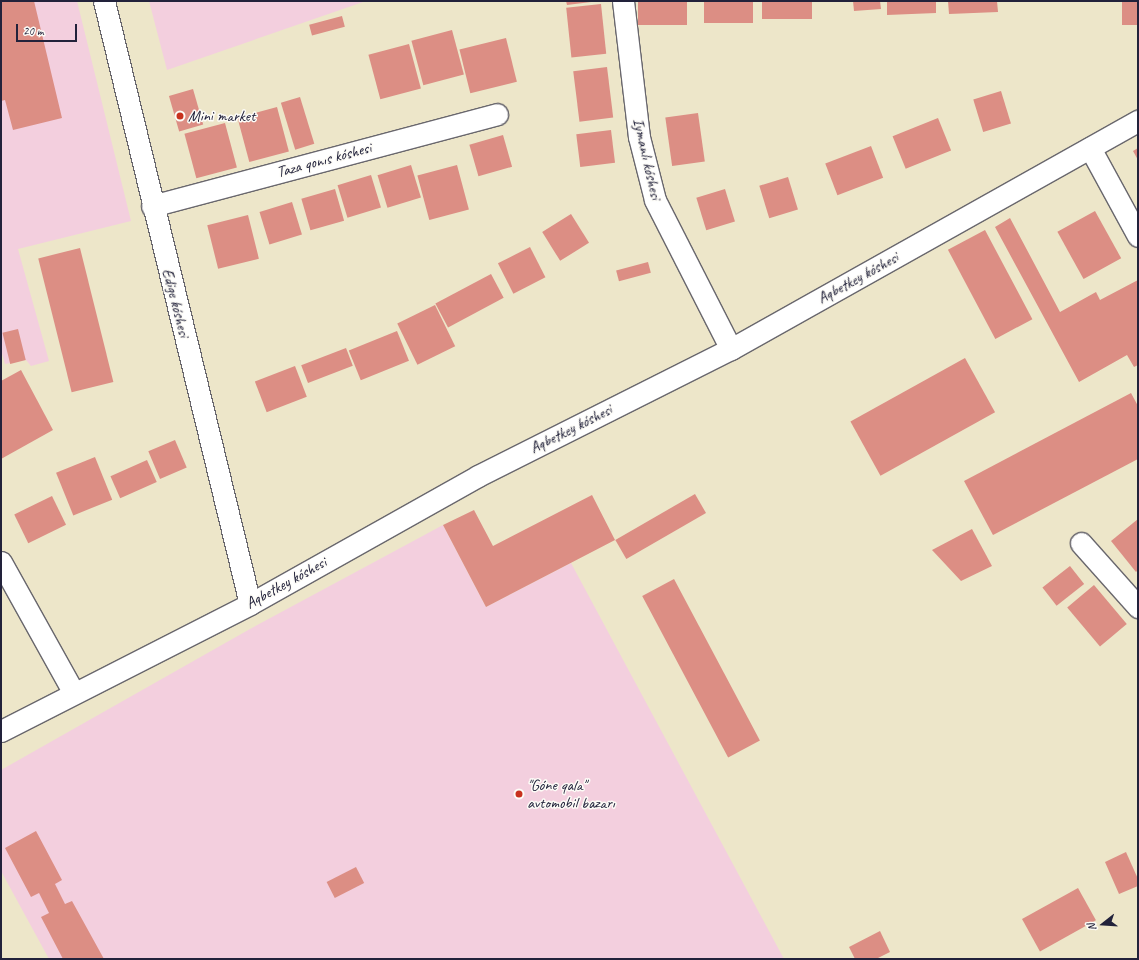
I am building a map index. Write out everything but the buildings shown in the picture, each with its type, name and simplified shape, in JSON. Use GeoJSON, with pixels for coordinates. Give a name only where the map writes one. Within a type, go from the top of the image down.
{"type":"FeatureCollection","features":[{"type":"Feature","properties":{"kind":"street","name":"Edige kóshesi"},"geometry":{"type":"LineString","coordinates":[[104,1],[152,206],[250,604]]}},
{"type":"Feature","properties":{"kind":"street","name":"Iymanlı kóshesi"},"geometry":{"type":"LineString","coordinates":[[623,1],[639,137],[655,200],[731,349]]}},
{"type":"Feature","properties":{"kind":"street","name":"Taza qonıs kóshesi"},"geometry":{"type":"LineString","coordinates":[[152,206],[497,114]]}},
{"type":"Feature","properties":{"kind":"street","name":"Aqbetkey kóshesi"},"geometry":{"type":"LineString","coordinates":[[1,731],[250,604],[478,476],[731,349],[1138,121]]}},
{"type":"Feature","properties":{"kind":"street"},"geometry":{"type":"LineString","coordinates":[[1090,148],[1138,236]]}},
{"type":"Feature","properties":{"kind":"street"},"geometry":{"type":"LineString","coordinates":[[1080,543],[1138,607]]}},
{"type":"Feature","properties":{"kind":"street"},"geometry":{"type":"LineString","coordinates":[[1,562],[74,693]]}},
{"type":"Feature","properties":{"kind":"shaded area"},"geometry":{"type":"Polygon","coordinates":[[[1,1],[77,1],[131,221],[18,249],[49,361],[31,366],[26,360],[5,364],[1,350],[1,1]]]}},
{"type":"Feature","properties":{"kind":"shaded area"},"geometry":{"type":"Polygon","coordinates":[[[149,1],[366,1],[167,70],[149,1]]]}},
{"type":"Feature","properties":{"kind":"shaded area"},"geometry":{"type":"Polygon","coordinates":[[[443,525],[486,607],[571,563],[784,959],[49,959],[1,871],[1,770],[250,629],[443,525]]]}},
{"type":"Feature","properties":{"kind":"place","name":"Mini market"},"geometry":{"type":"Point","coordinates":[180,116]}},
{"type":"Feature","properties":{"kind":"place","name":"\"Góne qala\" avtomobil bazarı"},"geometry":{"type":"Point","coordinates":[519,794]}}]}
